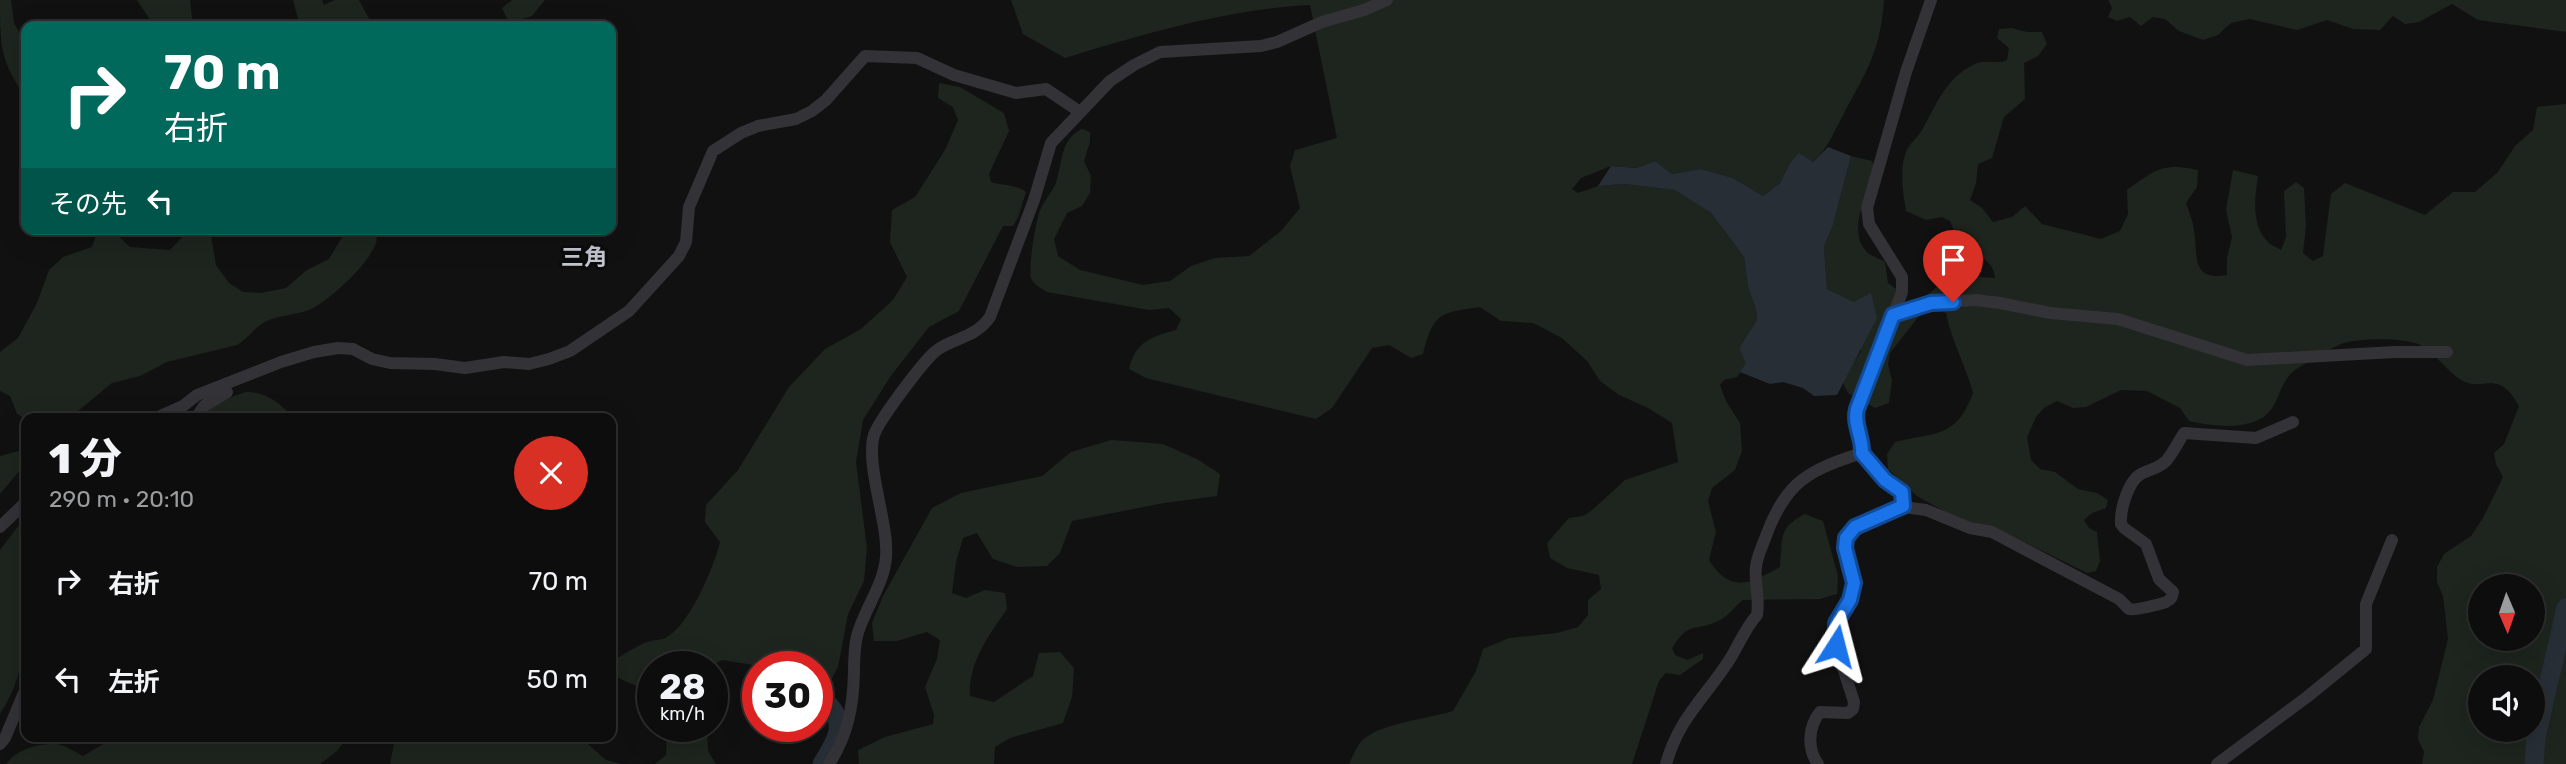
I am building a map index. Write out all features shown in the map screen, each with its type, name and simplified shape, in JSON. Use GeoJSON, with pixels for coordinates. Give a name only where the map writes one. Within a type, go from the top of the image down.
{"type":"FeatureCollection","features":[{"type":"Feature","properties":{"kind":"street"},"geometry":{"type":"LineString","coordinates":[[830,764],[840,749],[851,713],[856,639],[884,568],[886,555],[874,459],[874,434],[926,359],[940,348],[984,326],[990,317],[1034,200],[1051,143],[1110,81],[1133,65],[1160,52],[1261,46],[1387,0]]}},
{"type":"Feature","properties":{"kind":"street"},"geometry":{"type":"LineString","coordinates":[[1903,506],[1902,492],[1885,480],[1862,453],[1863,443],[1855,416],[1902,292],[1902,277],[1869,224],[1867,208],[1910,60],[1931,0]]}},
{"type":"Feature","properties":{"kind":"street"},"geometry":{"type":"LineString","coordinates":[[167,413],[183,406],[197,395],[270,366],[314,352],[338,348],[353,349],[372,359],[390,363],[435,363],[465,368],[504,362],[529,364],[570,351],[629,311],[679,256],[686,242],[689,207],[713,151],[741,133],[758,126],[796,119],[812,111],[826,100],[865,56],[917,58],[954,75],[1016,93],[1046,89],[1080,112]]}},
{"type":"Feature","properties":{"kind":"street"},"geometry":{"type":"LineString","coordinates":[[1893,315],[1931,303],[1976,300],[2000,303],[2050,313],[2118,319],[2247,360],[2447,352]]}},
{"type":"Feature","properties":{"kind":"street"},"geometry":{"type":"LineString","coordinates":[[199,413],[213,398],[265,375],[270,366]]}},
{"type":"Feature","properties":{"kind":"street"},"geometry":{"type":"LineString","coordinates":[[1818,764],[1812,756],[1810,739],[1815,718],[1820,712],[1829,711],[1841,715],[1853,709],[1854,702],[1836,646],[1835,632],[1836,623],[1853,591],[1854,583],[1845,548],[1846,538],[1855,527],[1903,506],[1926,510],[1970,528],[1992,532],[2119,599],[2129,610],[2140,610],[2152,604],[2166,602],[2173,592],[2159,579],[2146,544],[2122,524],[2127,491],[2133,480],[2166,461],[2184,433],[2256,438],[2293,422]]}},
{"type":"Feature","properties":{"kind":"street"},"geometry":{"type":"LineString","coordinates":[[1666,764],[1680,727],[1715,681],[1757,615],[1757,559],[1775,511],[1786,494],[1813,472],[1862,453]]}},
{"type":"Feature","properties":{"kind":"street"},"geometry":{"type":"LineString","coordinates":[[0,527],[21,507]]}},
{"type":"Feature","properties":{"kind":"street"},"geometry":{"type":"LineString","coordinates":[[2217,764],[2366,649],[2366,604],[2392,540]]}},
{"type":"Feature","properties":{"kind":"street"},"geometry":{"type":"LineString","coordinates":[[0,744],[21,700]]}},
{"type":"Feature","properties":{"kind":"shaded area"},"geometry":{"type":"Polygon","coordinates":[[[0,0],[11,0],[14,23],[21,35],[21,90],[6,63],[0,30],[0,0]]]}},
{"type":"Feature","properties":{"kind":"shaded area"},"geometry":{"type":"Polygon","coordinates":[[[137,0],[190,0],[192,21],[151,21],[137,0]]]}},
{"type":"Feature","properties":{"kind":"shaded area"},"geometry":{"type":"Polygon","coordinates":[[[293,0],[322,0],[324,5],[335,0],[359,0],[370,21],[299,21],[293,0]]]}},
{"type":"Feature","properties":{"kind":"shaded area"},"geometry":{"type":"Polygon","coordinates":[[[512,0],[545,0],[532,16],[516,21],[508,21],[502,8],[512,0]]]}},
{"type":"Feature","properties":{"kind":"shaded area"},"geometry":{"type":"Polygon","coordinates":[[[1011,0],[1884,0],[1879,36],[1870,64],[1828,143],[1813,162],[1790,163],[1780,183],[1763,196],[1733,178],[1701,169],[1672,174],[1655,161],[1637,168],[1611,166],[1581,178],[1572,189],[1578,193],[1598,186],[1625,184],[1676,190],[1711,213],[1744,257],[1748,287],[1757,320],[1739,348],[1747,363],[1737,377],[1724,380],[1720,385],[1726,401],[1740,423],[1742,451],[1735,470],[1712,488],[1708,501],[1716,532],[1709,560],[1717,571],[1733,582],[1741,583],[1759,578],[1780,567],[1783,535],[1790,524],[1805,514],[1823,521],[1838,576],[1837,594],[1820,599],[1743,600],[1721,619],[1684,633],[1672,648],[1675,655],[1687,660],[1703,653],[1703,659],[1680,675],[1666,673],[1659,681],[1632,764],[1349,764],[1359,744],[1377,731],[1453,711],[1476,671],[1483,649],[1509,638],[1557,633],[1578,627],[1588,615],[1588,600],[1601,589],[1599,575],[1567,568],[1550,558],[1547,543],[1569,518],[1583,516],[1591,511],[1625,480],[1678,462],[1672,423],[1619,395],[1600,381],[1588,362],[1562,338],[1533,323],[1501,321],[1480,307],[1447,313],[1441,317],[1431,330],[1423,354],[1411,358],[1389,345],[1372,348],[1332,408],[1316,419],[1146,378],[1129,369],[1140,346],[1152,338],[1176,330],[1181,319],[1169,308],[1149,310],[1047,292],[1031,278],[1039,213],[1055,185],[1065,146],[1075,133],[1082,129],[1090,132],[1084,161],[1091,176],[1090,193],[1082,206],[1067,213],[1054,239],[1058,256],[1080,270],[1143,285],[1170,281],[1191,266],[1215,258],[1249,256],[1281,231],[1300,208],[1290,166],[1295,150],[1337,138],[1310,5],[1217,17],[1065,58],[1023,34],[1011,0]]]}},
{"type":"Feature","properties":{"kind":"shaded area"},"geometry":{"type":"Polygon","coordinates":[[[2108,0],[2566,0],[2566,32],[2478,20],[2452,4],[2419,22],[2405,24],[2393,16],[2380,30],[2353,29],[2327,20],[2297,30],[2250,19],[2231,23],[2218,35],[2203,40],[2179,31],[2165,19],[2153,17],[2141,26],[2130,17],[2117,21],[2108,17],[2112,8],[2108,0]]]}},
{"type":"Feature","properties":{"kind":"shaded area"},"geometry":{"type":"Polygon","coordinates":[[[2011,28],[2042,32],[2047,44],[2038,56],[2024,63],[2025,99],[2004,117],[1992,158],[1978,164],[1976,183],[1970,200],[1982,208],[1993,222],[2012,217],[2025,206],[2042,224],[2101,239],[2120,231],[2128,214],[2127,190],[2136,183],[2167,168],[2198,170],[2197,187],[2186,203],[2193,227],[2198,264],[2201,270],[2215,276],[2227,275],[2227,258],[2232,237],[2226,210],[2233,170],[2258,176],[2255,210],[2258,227],[2268,242],[2281,250],[2286,237],[2284,191],[2296,182],[2304,188],[2306,226],[2303,253],[2313,261],[2323,256],[2331,194],[2345,183],[2425,215],[2453,192],[2475,192],[2498,172],[2515,146],[2533,130],[2537,107],[2566,104],[2566,764],[2422,764],[2424,752],[2418,739],[2419,727],[2433,700],[2448,639],[2443,596],[2437,582],[2437,567],[2444,554],[2471,536],[2483,518],[2503,477],[2494,453],[2504,444],[2519,406],[2504,387],[2461,380],[2420,345],[2381,339],[2358,340],[2336,346],[2294,371],[2285,382],[2272,408],[2262,418],[2236,426],[2189,421],[2180,408],[2147,391],[2121,390],[2086,407],[2073,408],[2057,401],[2044,408],[2036,417],[2027,437],[2031,460],[2040,469],[2055,472],[2078,489],[2097,493],[2108,500],[2106,508],[2092,513],[2084,520],[2089,528],[2097,532],[2100,561],[2096,571],[2087,573],[1994,527],[1958,519],[1917,496],[1888,469],[1887,454],[1895,442],[1933,434],[1951,426],[1959,419],[1973,393],[1946,313],[1934,308],[1919,316],[1890,353],[1888,365],[1892,380],[1889,403],[1875,408],[1848,393],[1842,381],[1861,351],[1854,302],[1827,289],[1824,247],[1833,225],[1851,156],[1872,161],[1875,168],[1861,211],[1858,233],[1866,251],[1885,262],[1888,283],[1896,289],[1902,306],[1928,294],[1949,275],[1995,278],[1988,262],[1961,248],[1950,221],[1942,217],[1926,220],[1906,211],[1902,174],[1907,149],[1922,130],[1949,84],[1975,64],[2007,60],[2009,48],[1997,38],[1999,29],[2011,28]]]}},
{"type":"Feature","properties":{"kind":"shaded area"},"geometry":{"type":"Polygon","coordinates":[[[939,83],[960,87],[1004,113],[1009,131],[989,174],[991,182],[1014,186],[1026,192],[1013,226],[1003,226],[959,311],[929,327],[890,377],[863,420],[856,462],[867,548],[864,581],[848,614],[838,667],[833,676],[833,651],[742,651],[742,663],[728,661],[728,651],[637,651],[637,686],[616,676],[617,658],[643,644],[667,637],[676,630],[692,608],[707,580],[720,542],[705,522],[706,505],[738,470],[789,387],[825,349],[861,329],[893,300],[907,277],[890,242],[892,210],[915,197],[945,150],[958,120],[953,107],[938,98],[939,83]]]}},
{"type":"Feature","properties":{"kind":"shaded area"},"geometry":{"type":"Polygon","coordinates":[[[1828,147],[1851,156],[1833,225],[1824,247],[1827,289],[1854,302],[1871,293],[1877,318],[1837,395],[1814,396],[1803,388],[1783,382],[1770,384],[1740,372],[1746,363],[1739,348],[1757,320],[1756,309],[1748,287],[1744,257],[1711,213],[1675,190],[1625,184],[1598,186],[1611,166],[1637,168],[1655,161],[1672,174],[1701,169],[1733,178],[1763,196],[1780,183],[1790,163],[1799,153],[1813,162],[1828,147]]]}},
{"type":"Feature","properties":{"kind":"shaded area"},"geometry":{"type":"Polygon","coordinates":[[[96,235],[117,235],[130,247],[170,250],[184,235],[211,235],[216,265],[229,283],[243,292],[261,293],[286,288],[307,270],[329,259],[343,235],[377,235],[377,239],[364,262],[346,282],[317,306],[267,321],[237,345],[167,362],[140,376],[112,383],[77,413],[21,413],[21,416],[17,414],[10,396],[0,391],[0,352],[18,338],[37,303],[49,270],[63,257],[92,247],[96,235]]]}},
{"type":"Feature","properties":{"kind":"shaded area"},"geometry":{"type":"Polygon","coordinates":[[[246,392],[260,394],[272,399],[288,413],[206,413],[227,399],[246,392]]]}},
{"type":"Feature","properties":{"kind":"shaded area"},"geometry":{"type":"Polygon","coordinates":[[[1111,440],[1163,444],[1197,459],[1220,474],[1217,496],[1164,503],[1072,521],[1060,553],[1047,566],[1017,567],[993,559],[977,533],[963,538],[956,562],[952,593],[966,598],[985,590],[1005,593],[1007,609],[976,661],[970,696],[994,702],[1033,676],[1039,653],[1060,652],[1074,668],[1072,697],[1063,723],[1010,738],[995,747],[994,764],[859,764],[858,750],[885,737],[933,724],[934,715],[925,687],[937,659],[940,640],[927,632],[897,641],[874,641],[872,623],[883,596],[932,508],[961,493],[1042,476],[1071,452],[1111,440]]]}},
{"type":"Feature","properties":{"kind":"shaded area"},"geometry":{"type":"Polygon","coordinates":[[[21,450],[21,469],[0,494],[0,456],[21,450]]]}},
{"type":"Feature","properties":{"kind":"shaded area"},"geometry":{"type":"Polygon","coordinates":[[[21,523],[21,663],[12,692],[0,714],[0,550],[21,523]]]}},
{"type":"Feature","properties":{"kind":"shaded area"},"geometry":{"type":"Polygon","coordinates":[[[107,742],[343,742],[337,751],[320,764],[6,764],[22,751],[50,744],[67,747],[83,756],[107,742]]]}},
{"type":"Feature","properties":{"kind":"shaded area"},"geometry":{"type":"Polygon","coordinates":[[[586,742],[606,760],[621,764],[390,764],[394,744],[586,742]]]}},
{"type":"Feature","properties":{"kind":"shaded area"},"geometry":{"type":"Polygon","coordinates":[[[666,742],[708,742],[708,751],[716,764],[655,764],[666,755],[666,742]]]}},
{"type":"Feature","properties":{"kind":"waterway"},"geometry":{"type":"LineString","coordinates":[[2534,764],[2536,737],[2566,608]]}},
{"type":"Feature","properties":{"kind":"waterway"},"geometry":{"type":"LineString","coordinates":[[822,764],[837,734],[838,720],[833,710]]}},
{"type":"Feature","properties":{"kind":"district","name":"三角"},"geometry":{"type":"Point","coordinates":[584,257]}},
{"type":"Feature","properties":{"kind":"route"},"geometry":{"type":"LineString","coordinates":[[1836,646],[1836,623],[1850,600],[1854,583],[1845,548],[1846,538],[1855,527],[1895,512],[1903,506],[1904,499],[1902,492],[1885,480],[1862,453],[1863,443],[1855,416],[1857,409],[1893,315],[1931,303],[1953,302]]}}]}
